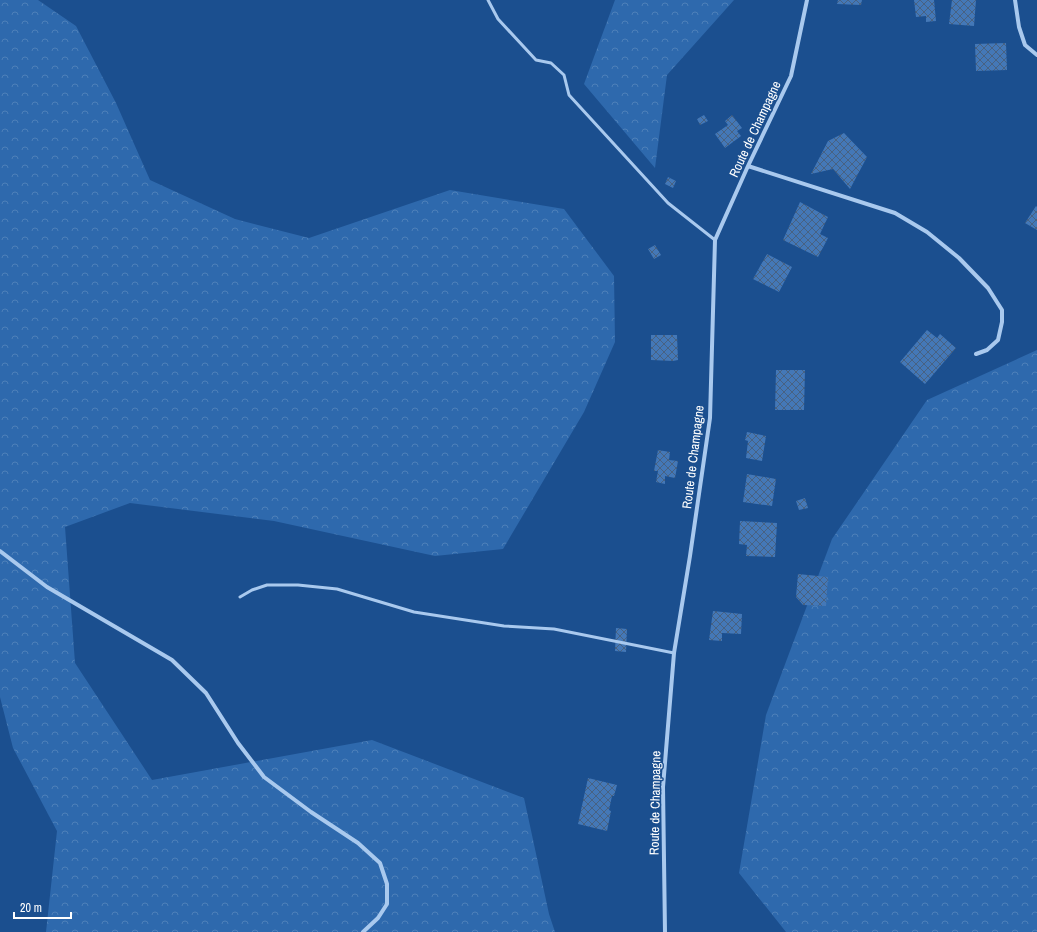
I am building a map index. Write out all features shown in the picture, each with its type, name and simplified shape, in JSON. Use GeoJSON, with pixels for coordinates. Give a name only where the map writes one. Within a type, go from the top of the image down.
{"type":"FeatureCollection","features":[{"type":"Feature","properties":{"kind":"street","name":"Route de Champagne"},"geometry":{"type":"LineString","coordinates":[[665,932],[663,787],[674,653],[710,418],[715,240],[790,76],[807,0]]}},
{"type":"Feature","properties":{"kind":"street"},"geometry":{"type":"LineString","coordinates":[[1015,0],[1019,27],[1025,45],[1037,55]]}},
{"type":"Feature","properties":{"kind":"street"},"geometry":{"type":"LineString","coordinates":[[748,166],[895,213],[927,232],[959,258],[988,288],[1002,310],[1002,322],[998,340],[987,350],[976,354]]}},
{"type":"Feature","properties":{"kind":"street"},"geometry":{"type":"LineString","coordinates":[[0,551],[47,587],[172,660],[206,693],[238,743],[264,776],[311,812],[358,842],[380,863],[387,884],[387,904],[378,918],[363,932]]}},
{"type":"Feature","properties":{"kind":"lane"},"geometry":{"type":"LineString","coordinates":[[488,0],[498,19],[536,60],[550,63],[564,75],[569,95],[668,203],[715,240]]}},
{"type":"Feature","properties":{"kind":"lane"},"geometry":{"type":"LineString","coordinates":[[240,597],[252,590],[268,585],[298,585],[337,589],[414,612],[504,626],[554,629],[674,653]]}},
{"type":"Feature","properties":{"kind":"green space"},"geometry":{"type":"Polygon","coordinates":[[[0,0],[38,0],[76,26],[116,103],[150,180],[235,219],[309,238],[450,190],[564,209],[614,276],[615,342],[584,412],[503,549],[435,556],[274,521],[130,503],[65,527],[75,663],[152,780],[372,740],[524,798],[549,914],[555,932],[46,932],[57,831],[13,748],[0,697],[0,0]]]}},
{"type":"Feature","properties":{"kind":"green space"},"geometry":{"type":"Polygon","coordinates":[[[615,0],[734,0],[667,75],[655,168],[584,84],[615,0]]]}},
{"type":"Feature","properties":{"kind":"green space"},"geometry":{"type":"Polygon","coordinates":[[[1037,350],[1037,932],[786,932],[739,873],[766,715],[832,539],[927,400],[1037,350]]]}},
{"type":"Feature","properties":{"kind":"building"},"geometry":{"type":"Polygon","coordinates":[[[838,0],[862,0],[861,5],[837,4],[838,0]]]}},
{"type":"Feature","properties":{"kind":"building"},"geometry":{"type":"Polygon","coordinates":[[[914,0],[934,0],[936,21],[926,22],[926,16],[916,17],[914,0]]]}},
{"type":"Feature","properties":{"kind":"building"},"geometry":{"type":"Polygon","coordinates":[[[952,0],[976,0],[974,26],[949,24],[952,0]]]}},
{"type":"Feature","properties":{"kind":"building"},"geometry":{"type":"Polygon","coordinates":[[[1006,43],[1007,70],[976,71],[975,44],[1006,43]]]}},
{"type":"Feature","properties":{"kind":"building"},"geometry":{"type":"Polygon","coordinates":[[[704,115],[708,121],[700,125],[697,119],[704,115]]]}},
{"type":"Feature","properties":{"kind":"building"},"geometry":{"type":"Polygon","coordinates":[[[732,115],[742,128],[737,131],[741,136],[725,148],[715,134],[728,125],[725,121],[732,115]]]}},
{"type":"Feature","properties":{"kind":"building"},"geometry":{"type":"Polygon","coordinates":[[[844,133],[867,157],[850,189],[833,169],[811,174],[828,141],[844,133]]]}},
{"type":"Feature","properties":{"kind":"building"},"geometry":{"type":"Polygon","coordinates":[[[668,177],[676,181],[673,188],[665,184],[668,177]]]}},
{"type":"Feature","properties":{"kind":"building"},"geometry":{"type":"Polygon","coordinates":[[[800,202],[828,217],[820,234],[828,238],[818,257],[783,240],[800,202]]]}},
{"type":"Feature","properties":{"kind":"building"},"geometry":{"type":"Polygon","coordinates":[[[1036,206],[1037,207],[1037,230],[1025,223],[1036,206]]]}},
{"type":"Feature","properties":{"kind":"building"},"geometry":{"type":"Polygon","coordinates":[[[655,245],[661,255],[654,259],[648,249],[655,245]]]}},
{"type":"Feature","properties":{"kind":"building"},"geometry":{"type":"Polygon","coordinates":[[[767,254],[792,267],[779,292],[753,279],[767,254]]]}},
{"type":"Feature","properties":{"kind":"building"},"geometry":{"type":"Polygon","coordinates":[[[927,330],[937,338],[940,334],[956,348],[925,384],[900,362],[927,330]]]}},
{"type":"Feature","properties":{"kind":"building"},"geometry":{"type":"Polygon","coordinates":[[[651,335],[677,335],[678,360],[651,360],[651,335]]]}},
{"type":"Feature","properties":{"kind":"building"},"geometry":{"type":"Polygon","coordinates":[[[776,370],[805,370],[804,410],[775,410],[776,370]]]}},
{"type":"Feature","properties":{"kind":"building"},"geometry":{"type":"Polygon","coordinates":[[[747,432],[766,436],[762,461],[746,458],[748,441],[745,440],[747,432]]]}},
{"type":"Feature","properties":{"kind":"building"},"geometry":{"type":"Polygon","coordinates":[[[658,450],[670,452],[669,460],[678,461],[675,478],[665,476],[665,484],[656,482],[658,471],[654,471],[658,450]]]}},
{"type":"Feature","properties":{"kind":"building"},"geometry":{"type":"Polygon","coordinates":[[[747,474],[776,479],[772,506],[743,502],[747,474]]]}},
{"type":"Feature","properties":{"kind":"building"},"geometry":{"type":"Polygon","coordinates":[[[805,498],[808,508],[799,510],[796,501],[805,498]]]}},
{"type":"Feature","properties":{"kind":"building"},"geometry":{"type":"Polygon","coordinates":[[[740,521],[777,523],[775,557],[746,556],[747,545],[739,544],[740,521]]]}},
{"type":"Feature","properties":{"kind":"building"},"geometry":{"type":"Polygon","coordinates":[[[798,574],[828,577],[826,606],[803,605],[796,597],[798,574]]]}},
{"type":"Feature","properties":{"kind":"building"},"geometry":{"type":"Polygon","coordinates":[[[713,611],[742,614],[741,634],[722,633],[722,641],[709,640],[713,611]]]}},
{"type":"Feature","properties":{"kind":"building"},"geometry":{"type":"Polygon","coordinates":[[[616,628],[627,629],[626,652],[615,651],[616,628]]]}},
{"type":"Feature","properties":{"kind":"building"},"geometry":{"type":"Polygon","coordinates":[[[588,778],[617,785],[614,796],[612,796],[607,831],[578,824],[588,778]]]}}]}
